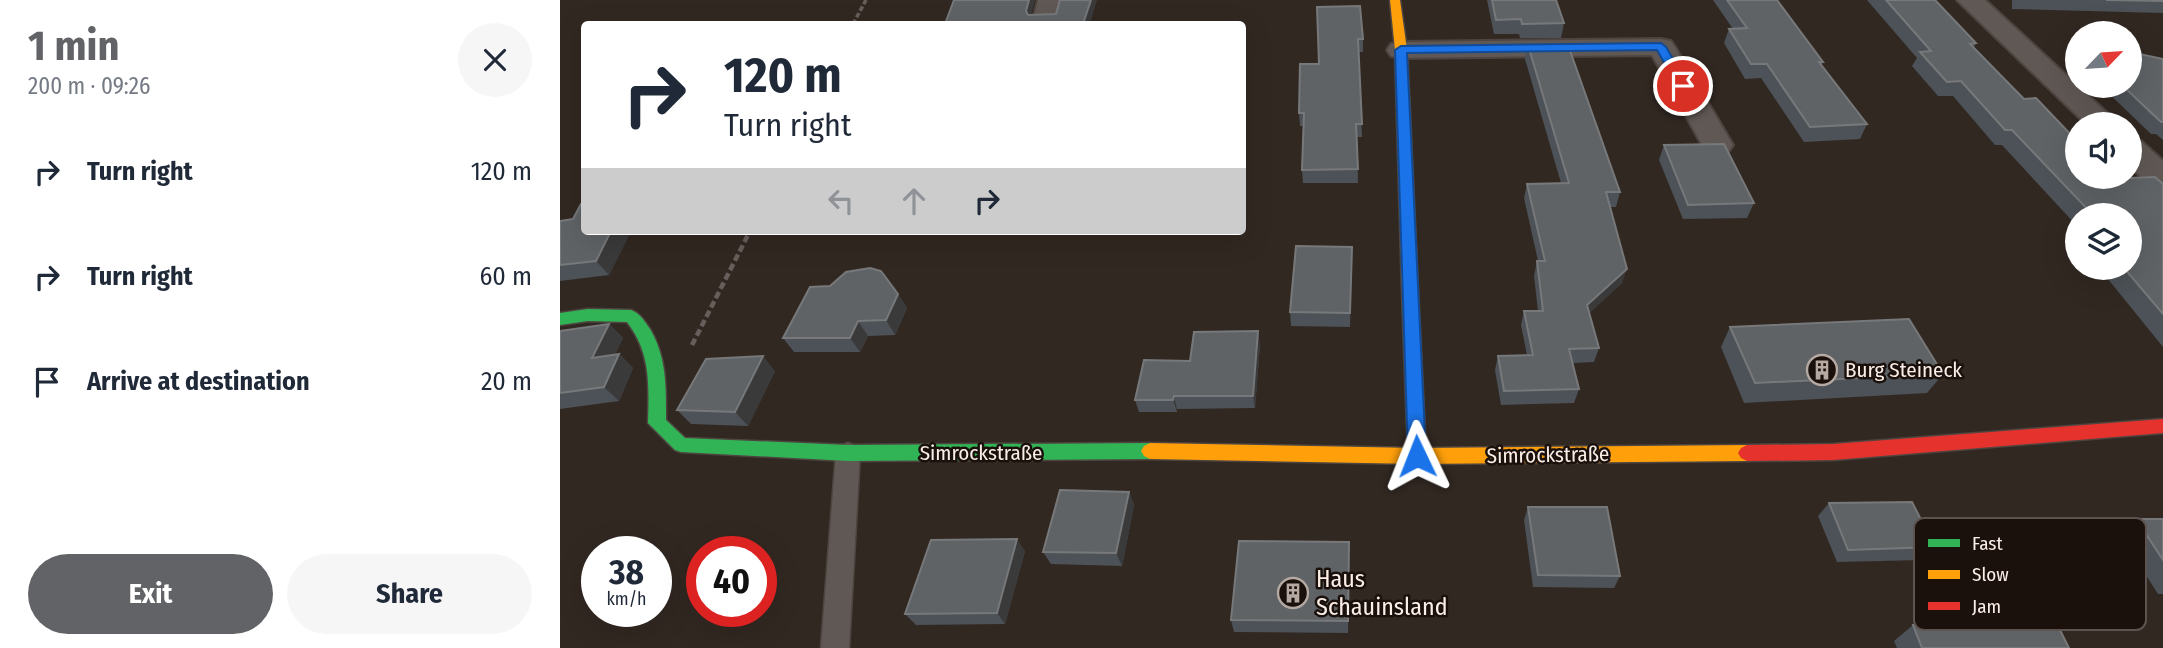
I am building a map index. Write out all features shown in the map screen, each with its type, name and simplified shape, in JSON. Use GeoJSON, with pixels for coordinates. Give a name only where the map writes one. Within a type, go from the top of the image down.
{"type":"FeatureCollection","features":[{"type":"Feature","properties":{"kind":"street"},"geometry":{"type":"LineString","coordinates":[[1046,21],[1051,0]]}},
{"type":"Feature","properties":{"kind":"street"},"geometry":{"type":"LineString","coordinates":[[1395,0],[1401,50],[1417,456]]}},
{"type":"Feature","properties":{"kind":"street"},"geometry":{"type":"LineString","coordinates":[[1970,0],[2091,112]]}},
{"type":"Feature","properties":{"kind":"street"},"geometry":{"type":"LineString","coordinates":[[1401,50],[1661,47],[1717,145]]}},
{"type":"Feature","properties":{"kind":"street"},"geometry":{"type":"LineString","coordinates":[[2142,159],[2163,179]]}},
{"type":"Feature","properties":{"kind":"street","name":"Simrockstraße"},"geometry":{"type":"LineString","coordinates":[[560,319],[588,315],[631,316],[648,335],[657,360],[657,424],[681,444],[848,453],[1163,452],[1417,456],[1833,452],[2163,426]]}},
{"type":"Feature","properties":{"kind":"lane"},"geometry":{"type":"LineString","coordinates":[[835,648],[848,453]]}},
{"type":"Feature","properties":{"kind":"path"},"geometry":{"type":"LineString","coordinates":[[855,21],[866,0]]}},
{"type":"Feature","properties":{"kind":"path"},"geometry":{"type":"LineString","coordinates":[[688,354],[748,235]]}},
{"type":"Feature","properties":{"kind":"building"},"geometry":{"type":"Polygon","coordinates":[[[954,0],[1029,0],[1026,11],[1028,15],[1056,14],[1060,0],[1091,0],[1084,21],[946,21],[954,0]]]}},
{"type":"Feature","properties":{"kind":"building"},"geometry":{"type":"Polygon","coordinates":[[[1492,0],[1556,0],[1564,23],[1522,24],[1521,19],[1496,20],[1492,0]]]}},
{"type":"Feature","properties":{"kind":"building"},"geometry":{"type":"Polygon","coordinates":[[[1727,0],[1777,0],[1823,62],[1819,62],[1867,124],[1810,127],[1767,64],[1751,64],[1729,29],[1747,28],[1727,0]]]}},
{"type":"Feature","properties":{"kind":"building"},"geometry":{"type":"Polygon","coordinates":[[[1886,0],[1935,0],[1976,43],[1970,44],[2024,99],[2036,98],[2065,128],[2065,186],[2012,130],[2005,130],[1961,81],[1947,82],[1920,52],[1931,51],[1886,0]]]}},
{"type":"Feature","properties":{"kind":"building"},"geometry":{"type":"Polygon","coordinates":[[[1360,6],[1363,39],[1358,39],[1362,124],[1356,124],[1358,169],[1302,170],[1304,113],[1299,113],[1300,64],[1319,64],[1317,7],[1360,6]]]}},
{"type":"Feature","properties":{"kind":"building"},"geometry":{"type":"Polygon","coordinates":[[[1528,45],[1568,45],[1620,192],[1606,192],[1627,269],[1587,305],[1599,348],[1569,349],[1579,389],[1504,391],[1498,356],[1533,355],[1524,311],[1543,311],[1537,261],[1545,261],[1527,184],[1569,183],[1528,45]]]}},
{"type":"Feature","properties":{"kind":"building"},"geometry":{"type":"Polygon","coordinates":[[[2142,55],[2163,59],[2161,122],[2136,98],[2142,98],[2142,55]]]}},
{"type":"Feature","properties":{"kind":"building"},"geometry":{"type":"Polygon","coordinates":[[[1724,144],[1754,203],[1688,205],[1664,145],[1724,144]]]}},
{"type":"Feature","properties":{"kind":"building"},"geometry":{"type":"Polygon","coordinates":[[[2155,177],[2163,184],[2163,314],[2134,280],[2142,280],[2142,203],[2082,203],[2068,189],[2142,189],[2142,178],[2155,177]]]}},
{"type":"Feature","properties":{"kind":"building"},"geometry":{"type":"Polygon","coordinates":[[[581,204],[581,235],[609,235],[596,261],[560,265],[560,221],[573,219],[581,204]]]}},
{"type":"Feature","properties":{"kind":"building"},"geometry":{"type":"Polygon","coordinates":[[[1296,246],[1352,247],[1350,313],[1290,312],[1296,246]]]}},
{"type":"Feature","properties":{"kind":"building"},"geometry":{"type":"Polygon","coordinates":[[[870,268],[881,271],[898,294],[886,320],[858,321],[850,338],[783,338],[810,287],[830,286],[846,272],[870,268]]]}},
{"type":"Feature","properties":{"kind":"building"},"geometry":{"type":"Polygon","coordinates":[[[1909,319],[1943,374],[1755,383],[1730,327],[1909,319]]]}},
{"type":"Feature","properties":{"kind":"building"},"geometry":{"type":"Polygon","coordinates":[[[609,324],[592,358],[619,354],[604,387],[560,393],[560,331],[609,324]]]}},
{"type":"Feature","properties":{"kind":"building"},"geometry":{"type":"Polygon","coordinates":[[[1258,331],[1253,396],[1174,396],[1173,400],[1135,400],[1144,360],[1190,361],[1194,332],[1258,331]]]}},
{"type":"Feature","properties":{"kind":"building"},"geometry":{"type":"Polygon","coordinates":[[[763,356],[735,412],[677,410],[706,359],[763,356]]]}},
{"type":"Feature","properties":{"kind":"building"},"geometry":{"type":"Polygon","coordinates":[[[1060,490],[1129,492],[1116,553],[1043,552],[1060,490]]]}},
{"type":"Feature","properties":{"kind":"building"},"geometry":{"type":"Polygon","coordinates":[[[1912,502],[1920,518],[1914,518],[1914,548],[1848,550],[1829,503],[1912,502]]]}},
{"type":"Feature","properties":{"kind":"building"},"geometry":{"type":"Polygon","coordinates":[[[1528,507],[1607,507],[1620,576],[1538,575],[1528,507]]]}},
{"type":"Feature","properties":{"kind":"building"},"geometry":{"type":"Polygon","coordinates":[[[2146,519],[2163,519],[2163,560],[2146,534],[2146,519]]]}},
{"type":"Feature","properties":{"kind":"building"},"geometry":{"type":"Polygon","coordinates":[[[1017,539],[997,613],[905,614],[931,540],[1017,539]]]}},
{"type":"Feature","properties":{"kind":"building","name":"Haus Schauinsland"},"geometry":{"type":"Polygon","coordinates":[[[1239,541],[1349,542],[1348,621],[1231,620],[1239,541]]]}},
{"type":"Feature","properties":{"kind":"building"},"geometry":{"type":"Polygon","coordinates":[[[1915,630],[2060,630],[2069,648],[1922,648],[1915,630]]]}},
{"type":"Feature","properties":{"kind":"traffic: fast"},"geometry":{"type":"LineString","coordinates":[[1410,290],[1417,456]]}},
{"type":"Feature","properties":{"kind":"traffic: fast"},"geometry":{"type":"LineString","coordinates":[[560,319],[588,315],[631,316],[642,329],[654,354],[657,423],[681,445],[848,453],[1150,451]]}},
{"type":"Feature","properties":{"kind":"traffic: slow"},"geometry":{"type":"LineString","coordinates":[[1395,0],[1401,50],[1410,290]]}},
{"type":"Feature","properties":{"kind":"traffic: slow"},"geometry":{"type":"LineString","coordinates":[[1150,451],[1417,456],[1747,453]]}},
{"type":"Feature","properties":{"kind":"traffic: jam"},"geometry":{"type":"LineString","coordinates":[[1747,453],[1833,452],[2163,426]]}},
{"type":"Feature","properties":{"kind":"place","name":"Burg Steineck"},"geometry":{"type":"Point","coordinates":[1822,370]}},
{"type":"Feature","properties":{"kind":"place","name":"Haus Schauinsland"},"geometry":{"type":"Point","coordinates":[1293,593]}},
{"type":"Feature","properties":{"kind":"route"},"geometry":{"type":"LineString","coordinates":[[1417,456],[1401,50],[1661,47],[1683,86]]}}]}
